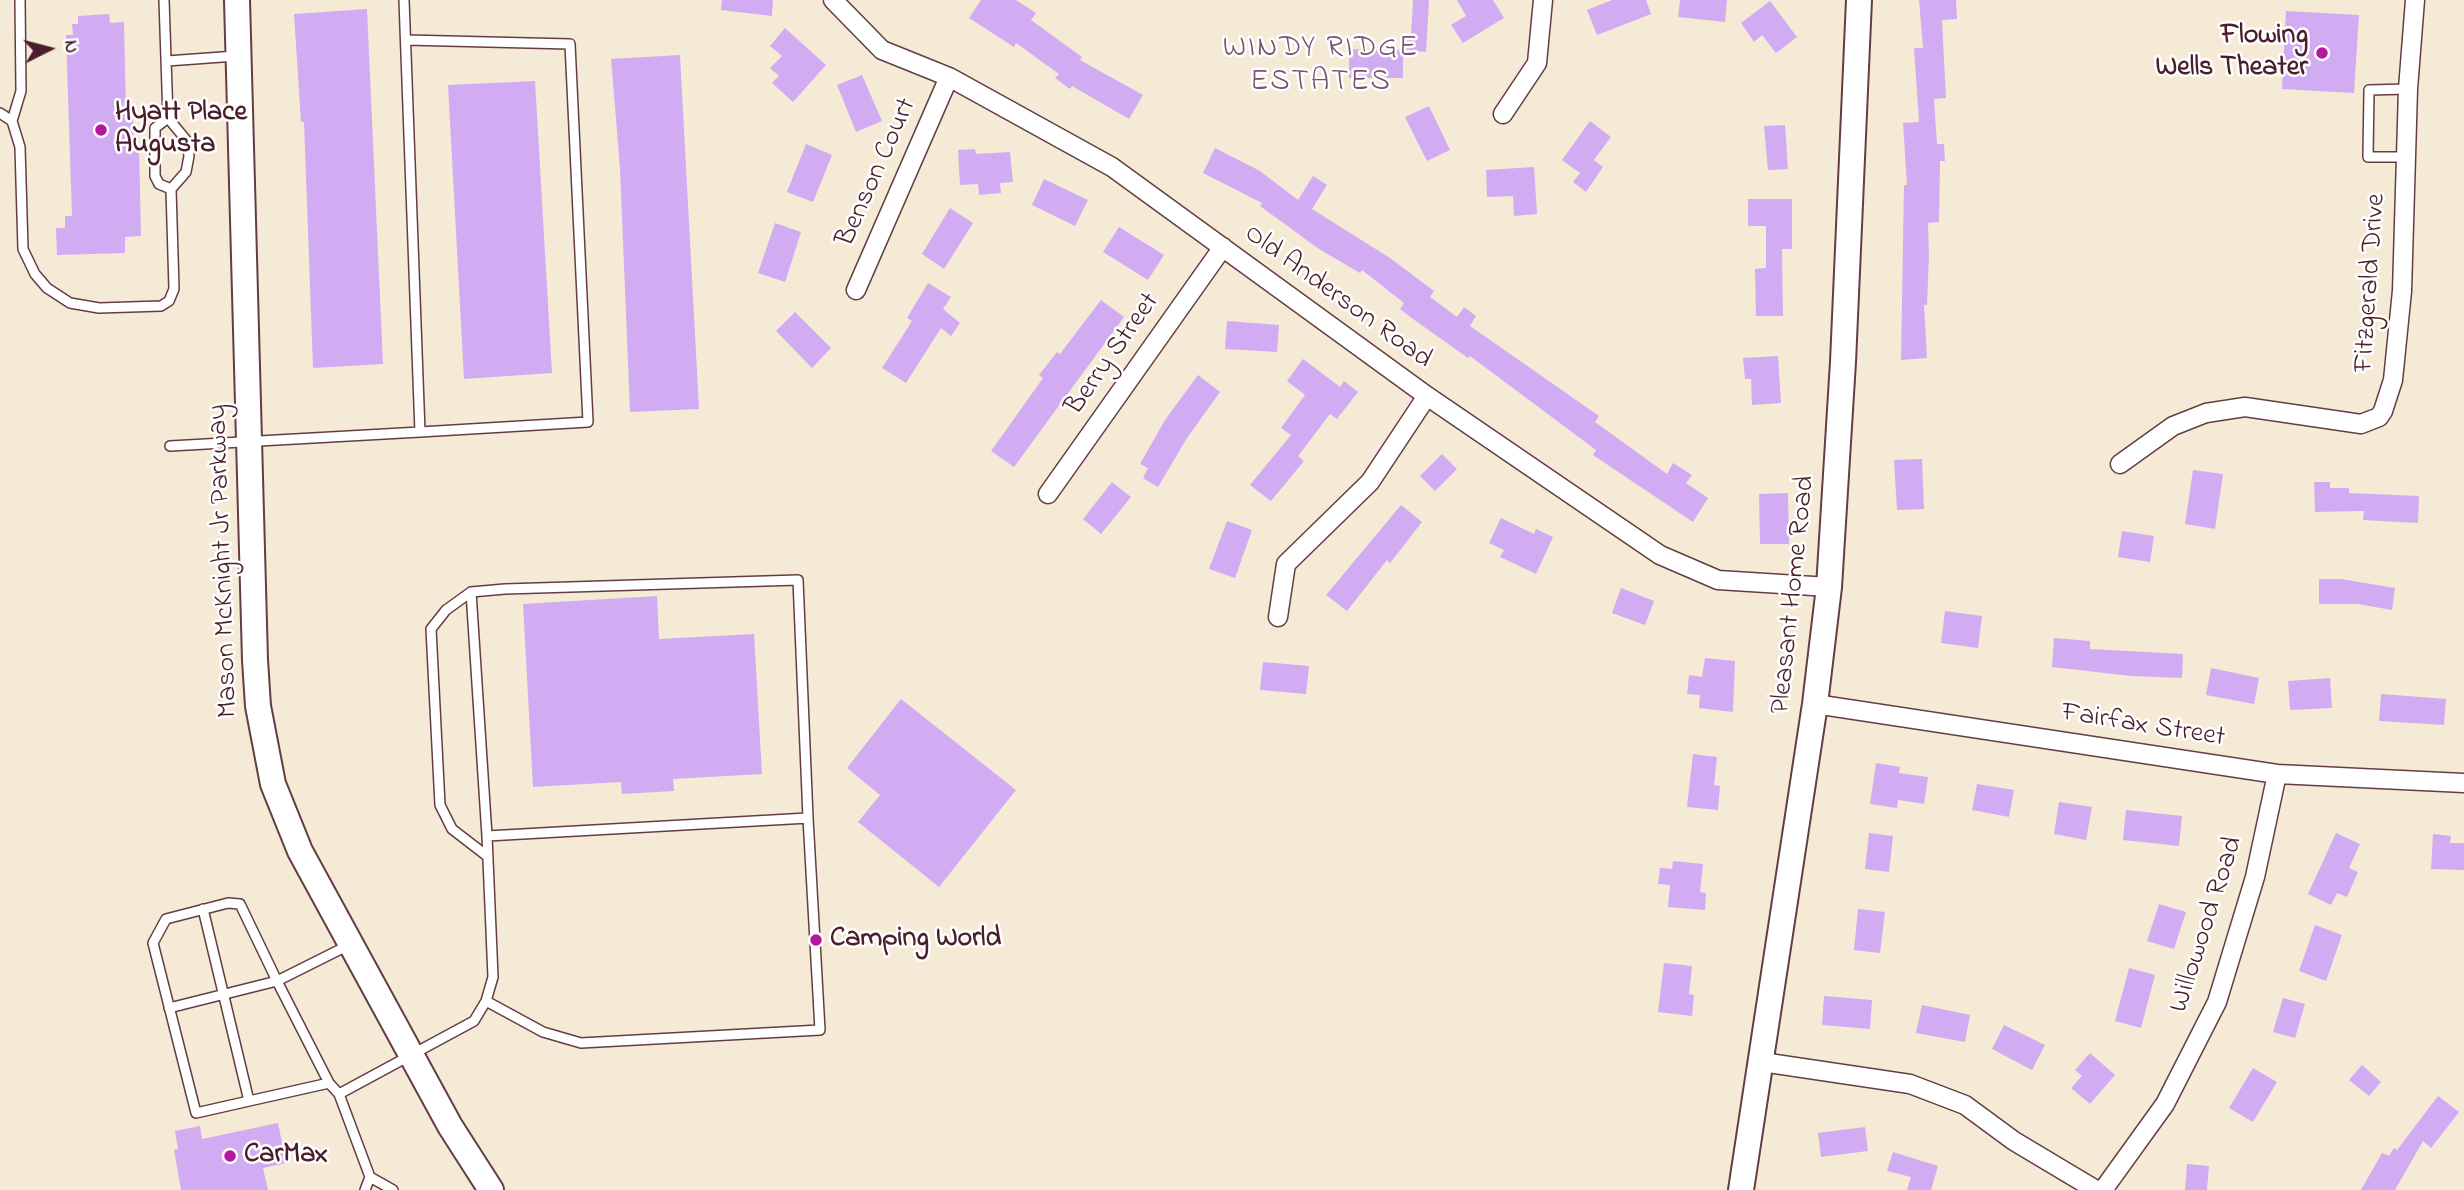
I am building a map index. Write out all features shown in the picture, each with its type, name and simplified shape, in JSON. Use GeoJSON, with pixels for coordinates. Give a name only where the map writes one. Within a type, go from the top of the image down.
{"type":"FeatureCollection","features":[{"type":"Feature","properties":{"kind":"main road","name":"Mason McKnight Jr Parkway"},"geometry":{"type":"LineString","coordinates":[[237,0],[254,660],[264,742],[273,784],[287,821],[412,1056],[491,1190]]}},
{"type":"Feature","properties":{"kind":"main road","name":"Pleasant Home Road"},"geometry":{"type":"LineString","coordinates":[[1741,1190],[1815,704],[1829,587],[1843,362],[1859,0]]}},
{"type":"Feature","properties":{"kind":"street","name":"Old Anderson Road"},"geometry":{"type":"LineString","coordinates":[[833,0],[882,50],[949,77],[1112,167],[1427,396],[1660,555],[1688,570],[1718,580],[1829,587]]}},
{"type":"Feature","properties":{"kind":"street"},"geometry":{"type":"LineString","coordinates":[[1503,114],[1537,62],[1543,0]]}},
{"type":"Feature","properties":{"kind":"street","name":"Fitzgerald Drive"},"geometry":{"type":"LineString","coordinates":[[2120,464],[2173,426],[2206,413],[2245,407],[2361,424],[2379,417],[2393,380],[2398,334],[2408,89],[2415,0]]}},
{"type":"Feature","properties":{"kind":"street","name":"Benson Court"},"geometry":{"type":"LineString","coordinates":[[856,290],[949,77]]}},
{"type":"Feature","properties":{"kind":"street","name":"Berry Street"},"geometry":{"type":"LineString","coordinates":[[1048,494],[1223,247]]}},
{"type":"Feature","properties":{"kind":"street"},"geometry":{"type":"LineString","coordinates":[[1278,617],[1286,564],[1370,482],[1427,396]]}},
{"type":"Feature","properties":{"kind":"street","name":"Fairfax Street"},"geometry":{"type":"LineString","coordinates":[[1815,704],[2277,774],[2464,783]]}},
{"type":"Feature","properties":{"kind":"street","name":"Willowood Road"},"geometry":{"type":"LineString","coordinates":[[2103,1190],[2165,1104],[2217,1002],[2255,877],[2277,774]]}},
{"type":"Feature","properties":{"kind":"street"},"geometry":{"type":"LineString","coordinates":[[1762,1062],[1921,1088],[1965,1105],[2014,1141],[2096,1190]]}},
{"type":"Feature","properties":{"kind":"lane"},"geometry":{"type":"LineString","coordinates":[[20,0],[21,91],[12,121],[20,147],[23,248],[35,274],[47,288],[70,303],[99,308],[161,306],[169,301],[174,289],[171,189],[186,172],[189,156],[187,141],[168,118],[164,0]]}},
{"type":"Feature","properties":{"kind":"lane"},"geometry":{"type":"LineString","coordinates":[[404,0],[421,432]]}},
{"type":"Feature","properties":{"kind":"lane"},"geometry":{"type":"LineString","coordinates":[[170,446],[249,444],[588,422],[569,44],[406,40]]}},
{"type":"Feature","properties":{"kind":"lane"},"geometry":{"type":"LineString","coordinates":[[167,61],[238,55]]}},
{"type":"Feature","properties":{"kind":"lane"},"geometry":{"type":"LineString","coordinates":[[2406,157],[2368,157],[2369,90],[2408,89]]}},
{"type":"Feature","properties":{"kind":"lane"},"geometry":{"type":"LineString","coordinates":[[0,113],[12,121]]}},
{"type":"Feature","properties":{"kind":"lane"},"geometry":{"type":"LineString","coordinates":[[168,118],[155,128],[155,176],[159,184],[171,189]]}},
{"type":"Feature","properties":{"kind":"lane"},"geometry":{"type":"LineString","coordinates":[[486,1001],[543,1031],[581,1043],[820,1030],[798,580],[471,592],[446,610],[431,629],[440,805],[452,829],[487,856]]}},
{"type":"Feature","properties":{"kind":"lane"},"geometry":{"type":"LineString","coordinates":[[339,1094],[474,1021],[486,1001],[493,977],[471,592]]}},
{"type":"Feature","properties":{"kind":"lane"},"geometry":{"type":"LineString","coordinates":[[487,836],[808,818]]}},
{"type":"Feature","properties":{"kind":"lane"},"geometry":{"type":"LineString","coordinates":[[329,1083],[196,1113],[153,943],[166,919],[228,903],[240,904],[329,1083],[339,1094],[370,1177],[393,1190]]}},
{"type":"Feature","properties":{"kind":"lane"},"geometry":{"type":"LineString","coordinates":[[203,909],[249,1101]]}},
{"type":"Feature","properties":{"kind":"lane"},"geometry":{"type":"LineString","coordinates":[[169,1008],[277,981],[351,945]]}},
{"type":"Feature","properties":{"kind":"lane"},"geometry":{"type":"LineString","coordinates":[[365,1190],[370,1177]]}},
{"type":"Feature","properties":{"kind":"building"},"geometry":{"type":"Polygon","coordinates":[[[722,0],[773,0],[772,16],[721,10],[722,0]]]}},
{"type":"Feature","properties":{"kind":"building"},"geometry":{"type":"Polygon","coordinates":[[[981,0],[1016,0],[1036,13],[1031,20],[1082,57],[1080,60],[1143,95],[1129,119],[1072,86],[1070,89],[1055,78],[1059,74],[1016,43],[1014,47],[969,18],[981,0]]]}},
{"type":"Feature","properties":{"kind":"building"},"geometry":{"type":"Polygon","coordinates":[[[1413,0],[1429,0],[1426,52],[1404,50],[1405,35],[1411,35],[1413,0]]]}},
{"type":"Feature","properties":{"kind":"building"},"geometry":{"type":"Polygon","coordinates":[[[1457,0],[1493,0],[1504,18],[1463,43],[1451,25],[1466,16],[1457,0]]]}},
{"type":"Feature","properties":{"kind":"building"},"geometry":{"type":"Polygon","coordinates":[[[1612,0],[1646,0],[1651,14],[1597,35],[1587,10],[1612,0]]]}},
{"type":"Feature","properties":{"kind":"building"},"geometry":{"type":"Polygon","coordinates":[[[1680,0],[1727,0],[1725,22],[1678,17],[1680,0]]]}},
{"type":"Feature","properties":{"kind":"building"},"geometry":{"type":"Polygon","coordinates":[[[1919,0],[1956,0],[1957,19],[1942,20],[1946,98],[1934,99],[1937,144],[1944,144],[1945,161],[1940,161],[1939,222],[1928,223],[1927,305],[1924,305],[1927,358],[1901,360],[1904,185],[1907,185],[1903,123],[1919,122],[1914,48],[1923,48],[1919,0]]]}},
{"type":"Feature","properties":{"kind":"building"},"geometry":{"type":"Polygon","coordinates":[[[1770,1],[1797,37],[1776,53],[1762,35],[1754,42],[1741,23],[1770,1]]]}},
{"type":"Feature","properties":{"kind":"building"},"geometry":{"type":"Polygon","coordinates":[[[367,9],[383,364],[313,368],[304,122],[301,122],[294,14],[367,9]]]}},
{"type":"Feature","properties":{"kind":"building"},"geometry":{"type":"Polygon","coordinates":[[[2286,11],[2359,15],[2354,93],[2282,89],[2286,11]]]}},
{"type":"Feature","properties":{"kind":"building","name":"Hyatt Place Augusta"},"geometry":{"type":"Polygon","coordinates":[[[109,14],[110,23],[124,22],[126,113],[133,112],[134,147],[139,147],[141,236],[125,237],[125,253],[57,255],[56,228],[65,228],[65,216],[72,216],[66,35],[73,35],[72,24],[78,24],[78,16],[109,14]]]}},
{"type":"Feature","properties":{"kind":"building"},"geometry":{"type":"Polygon","coordinates":[[[785,28],[826,65],[793,102],[772,83],[779,76],[770,68],[782,56],[770,46],[785,28]]]}},
{"type":"Feature","properties":{"kind":"building"},"geometry":{"type":"Polygon","coordinates":[[[1349,49],[1403,50],[1403,78],[1349,78],[1349,49]]]}},
{"type":"Feature","properties":{"kind":"building"},"geometry":{"type":"Polygon","coordinates":[[[680,55],[699,409],[630,412],[620,168],[611,59],[680,55]]]}},
{"type":"Feature","properties":{"kind":"building"},"geometry":{"type":"Polygon","coordinates":[[[862,75],[882,121],[856,132],[837,85],[862,75]]]}},
{"type":"Feature","properties":{"kind":"building"},"geometry":{"type":"Polygon","coordinates":[[[535,81],[552,373],[464,379],[448,85],[535,81]]]}},
{"type":"Feature","properties":{"kind":"building"},"geometry":{"type":"Polygon","coordinates":[[[1429,106],[1450,150],[1427,161],[1405,117],[1429,106]]]}},
{"type":"Feature","properties":{"kind":"building"},"geometry":{"type":"Polygon","coordinates":[[[1590,121],[1611,137],[1594,160],[1603,167],[1586,192],[1573,182],[1580,173],[1562,160],[1590,121]]]}},
{"type":"Feature","properties":{"kind":"building"},"geometry":{"type":"Polygon","coordinates":[[[1785,125],[1788,169],[1768,170],[1764,126],[1785,125]]]}},
{"type":"Feature","properties":{"kind":"building"},"geometry":{"type":"Polygon","coordinates":[[[806,144],[832,155],[813,202],[787,192],[806,144]]]}},
{"type":"Feature","properties":{"kind":"building"},"geometry":{"type":"Polygon","coordinates":[[[1215,148],[1260,171],[1298,200],[1313,176],[1327,185],[1312,209],[1390,258],[1434,291],[1430,297],[1457,317],[1464,307],[1476,316],[1470,326],[1599,416],[1595,422],[1667,474],[1673,463],[1692,475],[1686,483],[1708,498],[1693,522],[1593,455],[1596,450],[1470,356],[1468,358],[1413,319],[1400,309],[1404,303],[1362,270],[1360,273],[1319,249],[1260,206],[1262,203],[1203,173],[1215,148]]]}},
{"type":"Feature","properties":{"kind":"building"},"geometry":{"type":"Polygon","coordinates":[[[975,149],[976,154],[1010,152],[1013,182],[1000,183],[1001,193],[979,195],[978,184],[960,185],[958,150],[975,149]]]}},
{"type":"Feature","properties":{"kind":"building"},"geometry":{"type":"Polygon","coordinates":[[[1534,167],[1537,214],[1514,216],[1513,196],[1487,197],[1486,170],[1534,167]]]}},
{"type":"Feature","properties":{"kind":"building"},"geometry":{"type":"Polygon","coordinates":[[[1044,179],[1088,200],[1075,226],[1032,205],[1044,179]]]}},
{"type":"Feature","properties":{"kind":"building"},"geometry":{"type":"Polygon","coordinates":[[[1748,199],[1792,199],[1792,249],[1782,249],[1783,316],[1756,316],[1755,269],[1766,268],[1766,226],[1748,226],[1748,199]]]}},
{"type":"Feature","properties":{"kind":"building"},"geometry":{"type":"Polygon","coordinates":[[[950,208],[973,223],[944,269],[922,254],[950,208]]]}},
{"type":"Feature","properties":{"kind":"building"},"geometry":{"type":"Polygon","coordinates":[[[775,223],[801,232],[785,282],[758,273],[775,223]]]}},
{"type":"Feature","properties":{"kind":"building"},"geometry":{"type":"Polygon","coordinates":[[[1119,227],[1164,255],[1148,280],[1103,252],[1119,227]]]}},
{"type":"Feature","properties":{"kind":"building"},"geometry":{"type":"Polygon","coordinates":[[[928,283],[951,297],[943,309],[960,323],[951,336],[941,328],[906,383],[882,368],[912,321],[907,318],[928,283]]]}},
{"type":"Feature","properties":{"kind":"building"},"geometry":{"type":"Polygon","coordinates":[[[1101,300],[1124,317],[1014,467],[991,451],[1043,378],[1039,375],[1057,352],[1060,354],[1101,300]]]}},
{"type":"Feature","properties":{"kind":"building"},"geometry":{"type":"Polygon","coordinates":[[[795,312],[831,348],[812,368],[776,331],[795,312]]]}},
{"type":"Feature","properties":{"kind":"building"},"geometry":{"type":"Polygon","coordinates":[[[1227,321],[1279,325],[1277,352],[1225,349],[1227,321]]]}},
{"type":"Feature","properties":{"kind":"building"},"geometry":{"type":"Polygon","coordinates":[[[1778,356],[1781,403],[1752,405],[1751,379],[1745,379],[1743,358],[1778,356]]]}},
{"type":"Feature","properties":{"kind":"building"},"geometry":{"type":"Polygon","coordinates":[[[1303,359],[1340,387],[1344,381],[1358,392],[1337,419],[1330,414],[1298,456],[1304,461],[1271,501],[1250,485],[1291,435],[1281,428],[1305,395],[1287,381],[1303,359]]]}},
{"type":"Feature","properties":{"kind":"building"},"geometry":{"type":"Polygon","coordinates":[[[1198,375],[1220,392],[1187,438],[1158,487],[1143,478],[1148,468],[1140,464],[1165,420],[1198,375]]]}},
{"type":"Feature","properties":{"kind":"building"},"geometry":{"type":"Polygon","coordinates":[[[1442,454],[1457,469],[1435,491],[1420,476],[1442,454]]]}},
{"type":"Feature","properties":{"kind":"building"},"geometry":{"type":"Polygon","coordinates":[[[1922,459],[1924,509],[1897,510],[1894,460],[1922,459]]]}},
{"type":"Feature","properties":{"kind":"building"},"geometry":{"type":"Polygon","coordinates":[[[2193,470],[2223,474],[2215,529],[2185,524],[2193,470]]]}},
{"type":"Feature","properties":{"kind":"building"},"geometry":{"type":"Polygon","coordinates":[[[1112,482],[1131,497],[1101,534],[1083,519],[1112,482]]]}},
{"type":"Feature","properties":{"kind":"building"},"geometry":{"type":"Polygon","coordinates":[[[2314,482],[2330,482],[2330,488],[2349,488],[2349,493],[2419,496],[2418,523],[2363,520],[2364,511],[2315,512],[2314,482]]]}},
{"type":"Feature","properties":{"kind":"building"},"geometry":{"type":"Polygon","coordinates":[[[1788,493],[1789,544],[1760,544],[1759,494],[1788,493]]]}},
{"type":"Feature","properties":{"kind":"building"},"geometry":{"type":"Polygon","coordinates":[[[1401,505],[1422,522],[1390,563],[1387,560],[1347,611],[1326,595],[1401,505]]]}},
{"type":"Feature","properties":{"kind":"building"},"geometry":{"type":"Polygon","coordinates":[[[1501,518],[1534,534],[1536,529],[1553,537],[1536,574],[1500,557],[1504,550],[1489,543],[1501,518]]]}},
{"type":"Feature","properties":{"kind":"building"},"geometry":{"type":"Polygon","coordinates":[[[1227,521],[1252,530],[1235,578],[1209,569],[1227,521]]]}},
{"type":"Feature","properties":{"kind":"building"},"geometry":{"type":"Polygon","coordinates":[[[2122,531],[2154,536],[2150,562],[2118,557],[2122,531]]]}},
{"type":"Feature","properties":{"kind":"building"},"geometry":{"type":"Polygon","coordinates":[[[2319,579],[2341,579],[2395,588],[2392,610],[2358,604],[2319,604],[2319,579]]]}},
{"type":"Feature","properties":{"kind":"building"},"geometry":{"type":"Polygon","coordinates":[[[1621,588],[1654,601],[1645,625],[1612,613],[1621,588]]]}},
{"type":"Feature","properties":{"kind":"building"},"geometry":{"type":"Polygon","coordinates":[[[657,596],[659,639],[754,634],[762,774],[673,779],[674,791],[622,794],[621,782],[533,787],[523,604],[657,596]]]}},
{"type":"Feature","properties":{"kind":"building"},"geometry":{"type":"Polygon","coordinates":[[[1945,611],[1982,616],[1978,648],[1941,643],[1945,611]]]}},
{"type":"Feature","properties":{"kind":"building"},"geometry":{"type":"Polygon","coordinates":[[[2054,638],[2090,641],[2090,649],[2183,654],[2182,678],[2131,676],[2052,667],[2054,638]]]}},
{"type":"Feature","properties":{"kind":"building"},"geometry":{"type":"Polygon","coordinates":[[[1705,658],[1735,661],[1733,712],[1699,708],[1700,695],[1687,694],[1689,675],[1702,677],[1705,658]]]}},
{"type":"Feature","properties":{"kind":"building"},"geometry":{"type":"Polygon","coordinates":[[[1263,662],[1309,666],[1306,694],[1260,690],[1263,662]]]}},
{"type":"Feature","properties":{"kind":"building"},"geometry":{"type":"Polygon","coordinates":[[[2211,668],[2259,678],[2254,704],[2206,695],[2211,668]]]}},
{"type":"Feature","properties":{"kind":"building"},"geometry":{"type":"Polygon","coordinates":[[[2330,678],[2332,708],[2290,710],[2288,681],[2330,678]]]}},
{"type":"Feature","properties":{"kind":"building"},"geometry":{"type":"Polygon","coordinates":[[[2381,694],[2446,699],[2444,725],[2379,721],[2381,694]]]}},
{"type":"Feature","properties":{"kind":"building"},"geometry":{"type":"Polygon","coordinates":[[[901,699],[1016,790],[939,887],[858,822],[880,795],[847,768],[901,699]]]}},
{"type":"Feature","properties":{"kind":"building"},"geometry":{"type":"Polygon","coordinates":[[[1693,754],[1717,757],[1714,785],[1720,786],[1718,810],[1687,807],[1693,754]]]}},
{"type":"Feature","properties":{"kind":"building"},"geometry":{"type":"Polygon","coordinates":[[[1876,763],[1900,767],[1899,773],[1928,777],[1924,804],[1898,800],[1897,808],[1870,804],[1876,763]]]}},
{"type":"Feature","properties":{"kind":"building"},"geometry":{"type":"Polygon","coordinates":[[[1977,784],[2014,790],[2009,817],[1972,810],[1977,784]]]}},
{"type":"Feature","properties":{"kind":"building"},"geometry":{"type":"Polygon","coordinates":[[[2059,802],[2092,807],[2086,840],[2054,834],[2059,802]]]}},
{"type":"Feature","properties":{"kind":"building"},"geometry":{"type":"Polygon","coordinates":[[[2126,810],[2182,816],[2179,846],[2123,840],[2126,810]]]}},
{"type":"Feature","properties":{"kind":"building"},"geometry":{"type":"Polygon","coordinates":[[[1869,833],[1893,836],[1889,872],[1865,869],[1869,833]]]}},
{"type":"Feature","properties":{"kind":"building"},"geometry":{"type":"Polygon","coordinates":[[[2336,833],[2360,844],[2349,868],[2358,872],[2347,897],[2337,893],[2331,905],[2308,894],[2336,833]]]}},
{"type":"Feature","properties":{"kind":"building"},"geometry":{"type":"Polygon","coordinates":[[[2433,834],[2451,836],[2450,843],[2464,843],[2464,870],[2431,869],[2433,834]]]}},
{"type":"Feature","properties":{"kind":"building"},"geometry":{"type":"Polygon","coordinates":[[[1673,861],[1703,864],[1700,892],[1706,893],[1705,910],[1668,907],[1670,885],[1658,884],[1660,868],[1672,869],[1673,861]]]}},
{"type":"Feature","properties":{"kind":"building"},"geometry":{"type":"Polygon","coordinates":[[[2159,904],[2186,912],[2174,949],[2147,941],[2159,904]]]}},
{"type":"Feature","properties":{"kind":"building"},"geometry":{"type":"Polygon","coordinates":[[[1858,909],[1885,912],[1880,953],[1854,950],[1858,909]]]}},
{"type":"Feature","properties":{"kind":"building"},"geometry":{"type":"Polygon","coordinates":[[[2315,925],[2342,935],[2326,981],[2299,971],[2315,925]]]}},
{"type":"Feature","properties":{"kind":"building"},"geometry":{"type":"Polygon","coordinates":[[[1664,963],[1692,966],[1689,994],[1694,995],[1692,1016],[1658,1012],[1664,963]]]}},
{"type":"Feature","properties":{"kind":"building"},"geometry":{"type":"Polygon","coordinates":[[[2129,968],[2155,975],[2141,1028],[2115,1021],[2129,968]]]}},
{"type":"Feature","properties":{"kind":"building"},"geometry":{"type":"Polygon","coordinates":[[[1824,996],[1872,1000],[1870,1029],[1822,1025],[1824,996]]]}},
{"type":"Feature","properties":{"kind":"building"},"geometry":{"type":"Polygon","coordinates":[[[2283,998],[2305,1004],[2295,1038],[2273,1032],[2283,998]]]}},
{"type":"Feature","properties":{"kind":"building"},"geometry":{"type":"Polygon","coordinates":[[[1922,1005],[1970,1015],[1965,1042],[1916,1033],[1922,1005]]]}},
{"type":"Feature","properties":{"kind":"building"},"geometry":{"type":"Polygon","coordinates":[[[2004,1025],[2045,1045],[2032,1070],[1992,1049],[2004,1025]]]}},
{"type":"Feature","properties":{"kind":"building"},"geometry":{"type":"Polygon","coordinates":[[[2090,1053],[2115,1075],[2090,1104],[2071,1088],[2082,1076],[2075,1070],[2090,1053]]]}},
{"type":"Feature","properties":{"kind":"building"},"geometry":{"type":"Polygon","coordinates":[[[2362,1065],[2381,1082],[2369,1096],[2349,1080],[2362,1065]]]}},
{"type":"Feature","properties":{"kind":"building"},"geometry":{"type":"Polygon","coordinates":[[[2253,1068],[2277,1082],[2253,1122],[2229,1108],[2253,1068]]]}},
{"type":"Feature","properties":{"kind":"building"},"geometry":{"type":"Polygon","coordinates":[[[2438,1096],[2459,1112],[2431,1148],[2423,1141],[2395,1190],[2361,1190],[2382,1153],[2389,1156],[2394,1148],[2397,1150],[2438,1096]]]}},
{"type":"Feature","properties":{"kind":"building","name":"CarMax"},"geometry":{"type":"Polygon","coordinates":[[[278,1123],[286,1163],[263,1168],[268,1190],[181,1190],[174,1150],[178,1149],[175,1131],[200,1126],[202,1139],[278,1123]]]}},
{"type":"Feature","properties":{"kind":"building"},"geometry":{"type":"Polygon","coordinates":[[[1865,1127],[1868,1151],[1821,1157],[1818,1133],[1865,1127]]]}},
{"type":"Feature","properties":{"kind":"building"},"geometry":{"type":"Polygon","coordinates":[[[1893,1152],[1938,1166],[1931,1190],[1907,1190],[1911,1177],[1887,1171],[1893,1152]]]}},
{"type":"Feature","properties":{"kind":"building"},"geometry":{"type":"Polygon","coordinates":[[[2187,1164],[2209,1166],[2207,1190],[2185,1190],[2187,1164]]]}},
{"type":"Feature","properties":{"kind":"place","name":"Flowing Wells Theater"},"geometry":{"type":"Point","coordinates":[2322,53]}},
{"type":"Feature","properties":{"kind":"place","name":"Hyatt Place Augusta"},"geometry":{"type":"Point","coordinates":[101,130]}},
{"type":"Feature","properties":{"kind":"place","name":"Camping World"},"geometry":{"type":"Point","coordinates":[816,940]}},
{"type":"Feature","properties":{"kind":"place","name":"CarMax"},"geometry":{"type":"Point","coordinates":[230,1156]}},
{"type":"Feature","properties":{"kind":"district","name":"WINDY RIDGE ESTATES"},"geometry":{"type":"Point","coordinates":[1321,67]}}]}
